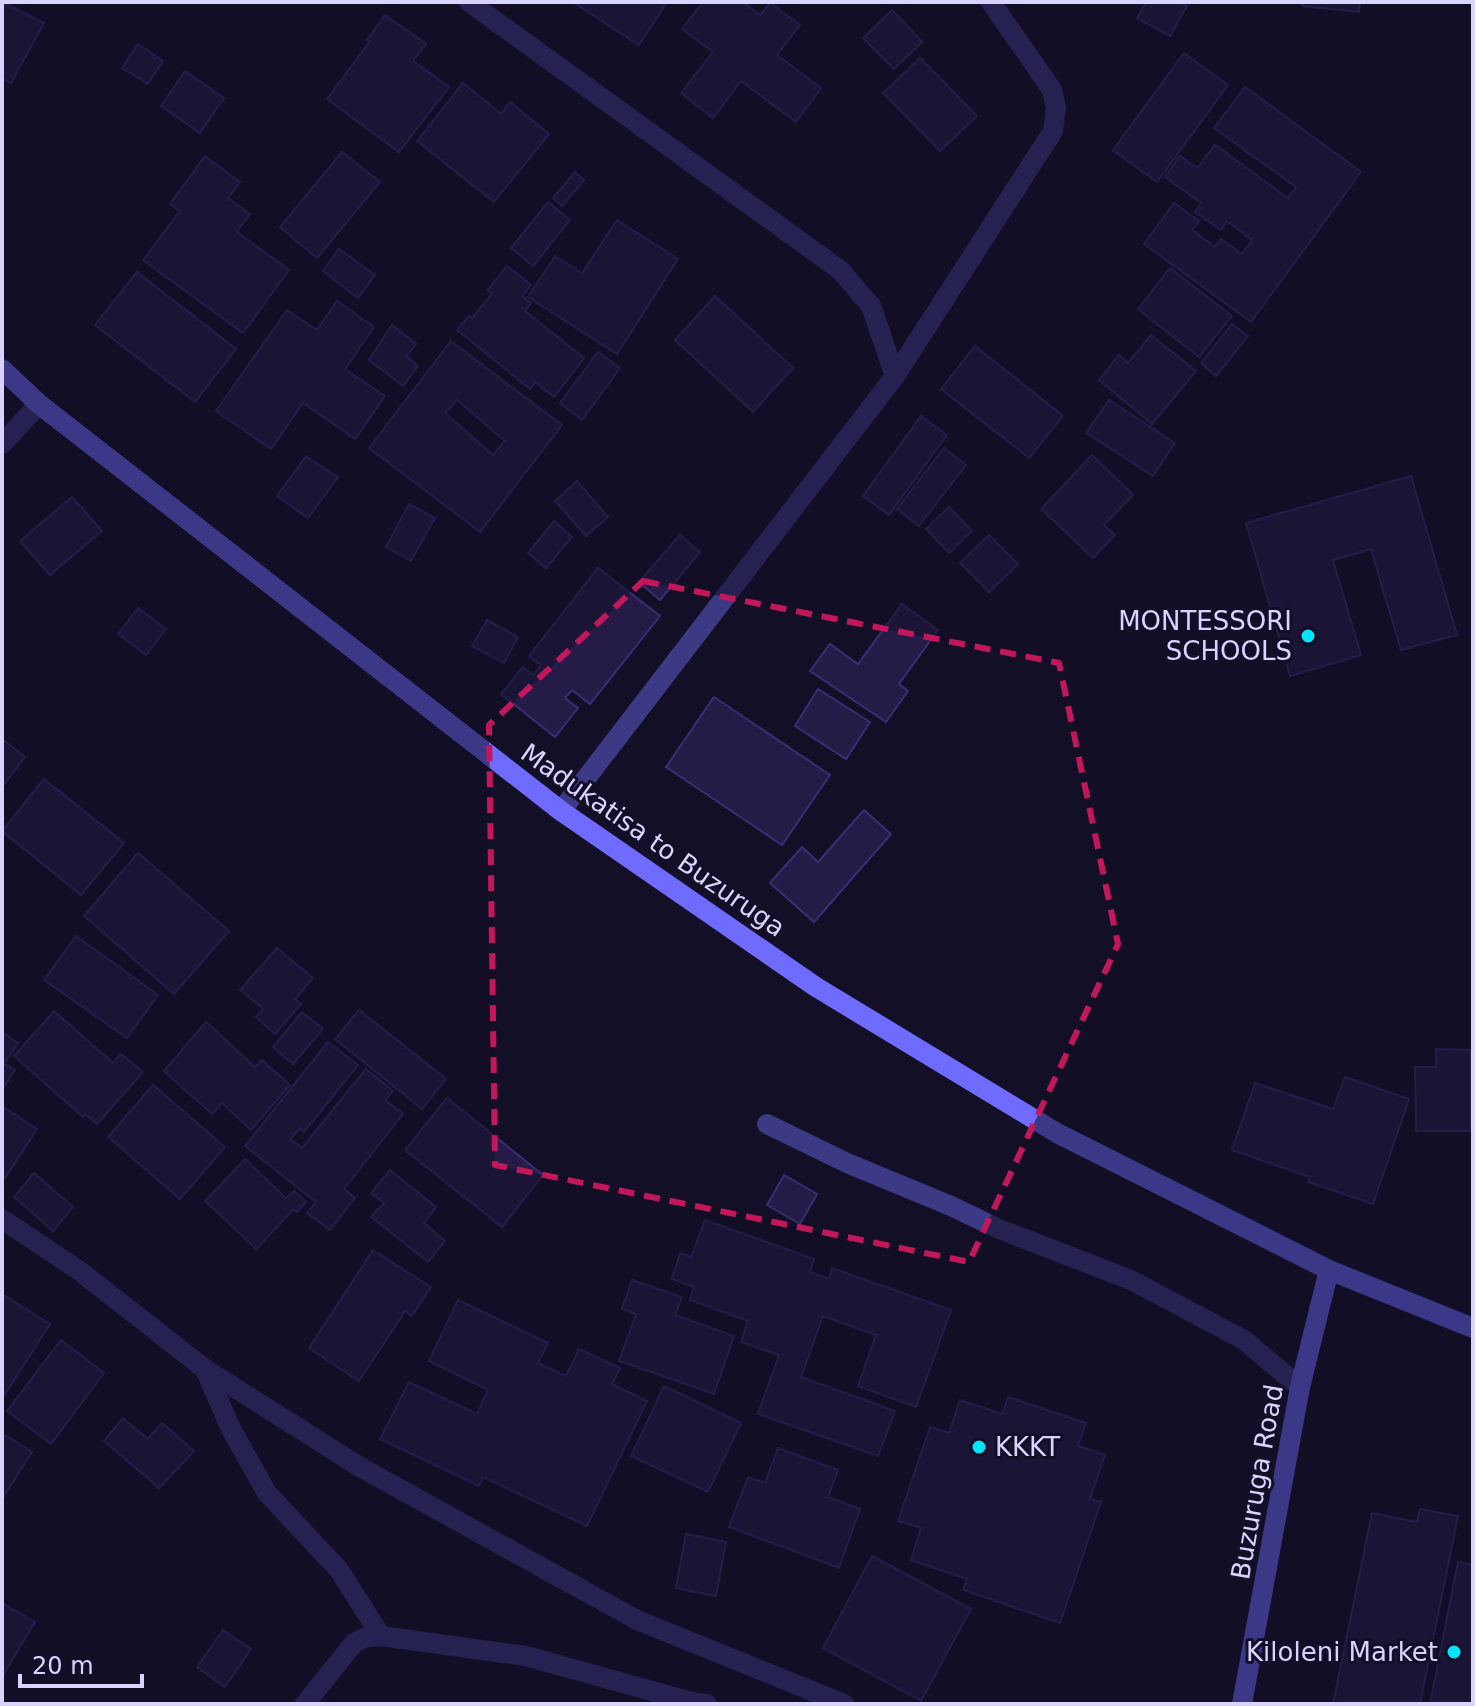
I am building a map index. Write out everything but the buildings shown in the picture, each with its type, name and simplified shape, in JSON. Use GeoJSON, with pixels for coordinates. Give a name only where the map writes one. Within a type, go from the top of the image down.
{"type":"FeatureCollection","features":[{"type":"Feature","properties":{"kind":"main road","name":"Madukatisa to Buzuruga"},"geometry":{"type":"LineString","coordinates":[[2,369],[39,404],[561,811],[816,987],[1057,1133],[1329,1270],[1473,1328]]}},
{"type":"Feature","properties":{"kind":"main road","name":"Buzuruga Road"},"geometry":{"type":"LineString","coordinates":[[1242,1704],[1300,1387],[1329,1270]]}},
{"type":"Feature","properties":{"kind":"street"},"geometry":{"type":"LineString","coordinates":[[469,2],[840,270],[871,306],[895,376]]}},
{"type":"Feature","properties":{"kind":"street"},"geometry":{"type":"LineString","coordinates":[[561,811],[895,376],[1053,131],[1056,108],[1052,90],[991,2]]}},
{"type":"Feature","properties":{"kind":"street"},"geometry":{"type":"LineString","coordinates":[[2,444],[39,404]]}},
{"type":"Feature","properties":{"kind":"street"},"geometry":{"type":"LineString","coordinates":[[767,1124],[847,1163],[999,1229],[1131,1280],[1244,1340],[1300,1387]]}},
{"type":"Feature","properties":{"kind":"street"},"geometry":{"type":"LineString","coordinates":[[2,1219],[81,1272],[205,1369],[360,1467],[637,1620],[839,1702]]}},
{"type":"Feature","properties":{"kind":"street"},"geometry":{"type":"LineString","coordinates":[[205,1369],[231,1429],[267,1493],[339,1570],[381,1636]]}},
{"type":"Feature","properties":{"kind":"street"},"geometry":{"type":"LineString","coordinates":[[305,1704],[354,1643],[366,1637],[381,1636],[526,1656],[707,1704]]}},
{"type":"Feature","properties":{"kind":"street"},"geometry":{"type":"LineString","coordinates":[[799,1704],[839,1702]]}},
{"type":"Feature","properties":{"kind":"highlighted area"},"geometry":{"type":"Polygon","coordinates":[[[643,581],[1059,663],[1118,944],[969,1262],[495,1165],[489,725],[643,581]]]}},
{"type":"Feature","properties":{"kind":"place","name":"MONTESSORI SCHOOLS"},"geometry":{"type":"Point","coordinates":[1308,636]}},
{"type":"Feature","properties":{"kind":"place","name":"KKKT"},"geometry":{"type":"Point","coordinates":[979,1447]}},
{"type":"Feature","properties":{"kind":"place","name":"Kiloleni Market"},"geometry":{"type":"Point","coordinates":[1454,1652]}}]}
